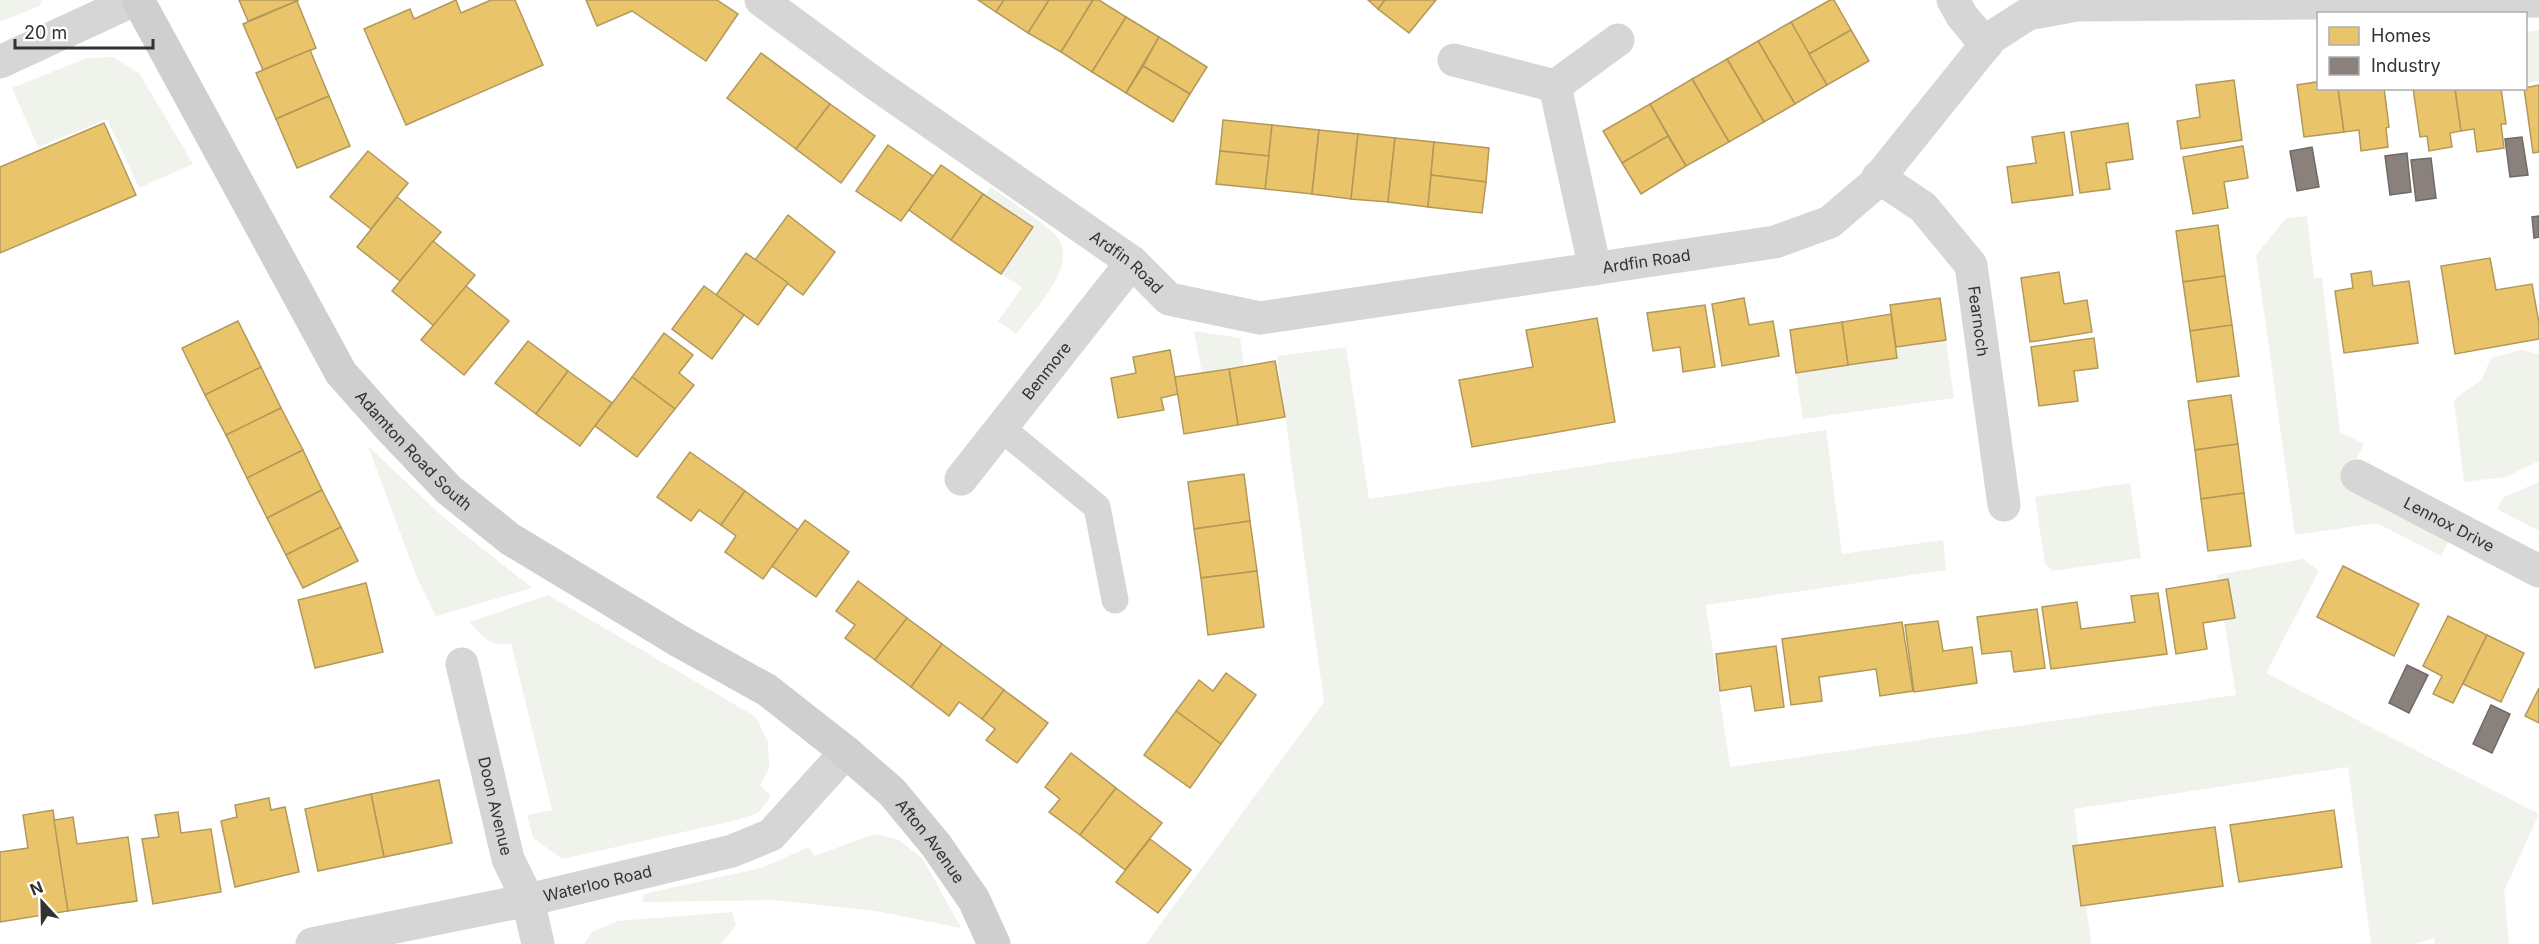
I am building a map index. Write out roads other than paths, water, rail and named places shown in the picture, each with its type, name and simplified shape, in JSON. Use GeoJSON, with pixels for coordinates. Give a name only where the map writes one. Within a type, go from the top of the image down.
{"type":"FeatureCollection","features":[{"type":"Feature","properties":{"kind":"street"},"geometry":{"type":"LineString","coordinates":[[0,62],[136,0]]}},
{"type":"Feature","properties":{"kind":"street","name":"Adamton Road South"},"geometry":{"type":"LineString","coordinates":[[136,0],[341,373],[411,452],[449,490],[510,539],[679,641],[767,690],[846,752]]}},
{"type":"Feature","properties":{"kind":"street","name":"Ardfin Road"},"geometry":{"type":"LineString","coordinates":[[761,0],[874,83],[1132,262],[1169,298],[1260,318],[1775,242],[1830,222],[1878,177],[1992,37],[2028,14],[2077,5],[2186,2],[2539,1]]}},
{"type":"Feature","properties":{"kind":"street"},"geometry":{"type":"LineString","coordinates":[[1953,0],[1962,16],[1986,45]]}},
{"type":"Feature","properties":{"kind":"street"},"geometry":{"type":"LineString","coordinates":[[1555,86],[1618,40]]}},
{"type":"Feature","properties":{"kind":"street"},"geometry":{"type":"LineString","coordinates":[[1454,60],[1555,86]]}},
{"type":"Feature","properties":{"kind":"street"},"geometry":{"type":"LineString","coordinates":[[1555,86],[1595,268]]}},
{"type":"Feature","properties":{"kind":"street","name":"Fearnoch"},"geometry":{"type":"LineString","coordinates":[[1878,177],[1923,207],[1971,265],[2004,505]]}},
{"type":"Feature","properties":{"kind":"street","name":"Benmore"},"geometry":{"type":"LineString","coordinates":[[961,479],[1132,262]]}},
{"type":"Feature","properties":{"kind":"street","name":"Lennox Drive"},"geometry":{"type":"LineString","coordinates":[[2357,476],[2539,571]]}},
{"type":"Feature","properties":{"kind":"street","name":"Doon Avenue"},"geometry":{"type":"LineString","coordinates":[[462,664],[508,859],[528,900],[538,944]]}},
{"type":"Feature","properties":{"kind":"street","name":"Waterloo Road"},"geometry":{"type":"LineString","coordinates":[[312,944],[528,900],[732,851],[771,836],[846,752]]}},
{"type":"Feature","properties":{"kind":"street","name":"Afton Avenue"},"geometry":{"type":"LineString","coordinates":[[846,752],[892,792],[936,845],[974,900],[994,944]]}},
{"type":"Feature","properties":{"kind":"lane"},"geometry":{"type":"LineString","coordinates":[[1001,428],[1097,507],[1115,600]]}}]}
